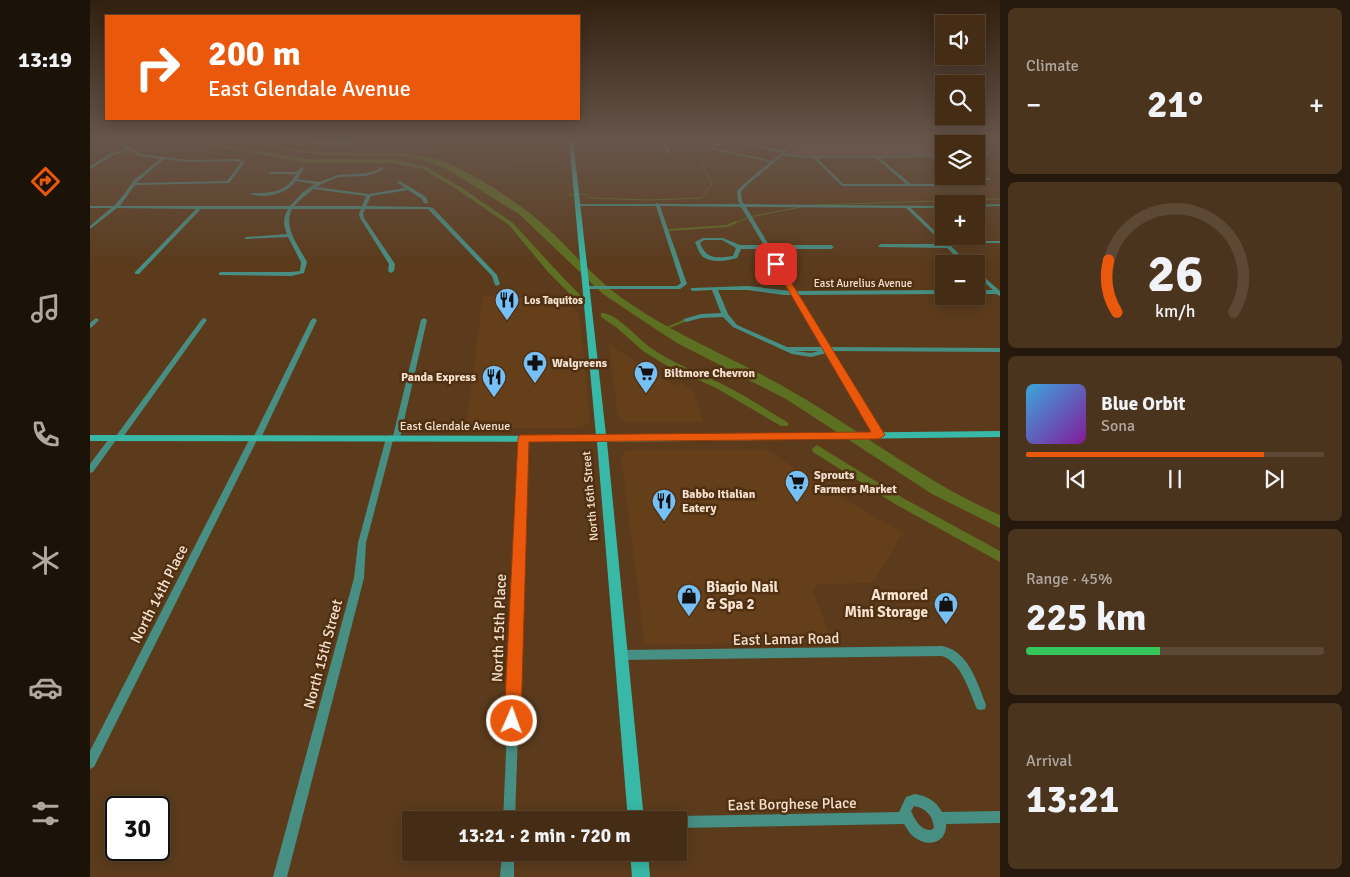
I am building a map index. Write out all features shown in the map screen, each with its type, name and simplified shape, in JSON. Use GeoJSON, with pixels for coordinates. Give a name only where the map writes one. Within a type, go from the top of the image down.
{"type":"FeatureCollection","features":[{"type":"Feature","properties":{"kind":"main road","name":"North 16th Street"},"geometry":{"type":"LineString","coordinates":[[575,181],[602,438],[635,811]]}},
{"type":"Feature","properties":{"kind":"main road","name":"East Glendale Avenue"},"geometry":{"type":"LineString","coordinates":[[90,438],[602,438],[1000,434]]}},
{"type":"Feature","properties":{"kind":"main road"},"geometry":{"type":"LineString","coordinates":[[640,861],[641,877]]}},
{"type":"Feature","properties":{"kind":"street"},"geometry":{"type":"LineString","coordinates":[[90,228],[115,207],[137,181]]}},
{"type":"Feature","properties":{"kind":"street"},"geometry":{"type":"LineString","coordinates":[[134,184],[229,181]]}},
{"type":"Feature","properties":{"kind":"street"},"geometry":{"type":"LineString","coordinates":[[252,194],[277,193],[294,181]]}},
{"type":"Feature","properties":{"kind":"street"},"geometry":{"type":"LineString","coordinates":[[302,181],[317,183]]}},
{"type":"Feature","properties":{"kind":"street"},"geometry":{"type":"LineString","coordinates":[[221,274],[291,274],[302,272],[304,262],[290,235],[287,218],[293,207],[311,188],[323,181]]}},
{"type":"Feature","properties":{"kind":"street"},"geometry":{"type":"LineString","coordinates":[[751,181],[738,194],[741,204],[879,435]]}},
{"type":"Feature","properties":{"kind":"street"},"geometry":{"type":"LineString","coordinates":[[838,181],[842,185],[910,185],[974,181]]}},
{"type":"Feature","properties":{"kind":"street"},"geometry":{"type":"LineString","coordinates":[[905,181],[910,185]]}},
{"type":"Feature","properties":{"kind":"street"},"geometry":{"type":"LineString","coordinates":[[399,182],[424,198],[427,205],[495,276],[497,284]]}},
{"type":"Feature","properties":{"kind":"street"},"geometry":{"type":"LineString","coordinates":[[311,188],[368,194],[410,188]]}},
{"type":"Feature","properties":{"kind":"street"},"geometry":{"type":"LineString","coordinates":[[368,194],[362,218],[392,264],[391,271]]}},
{"type":"Feature","properties":{"kind":"street"},"geometry":{"type":"LineString","coordinates":[[587,289],[682,286],[684,284],[657,204]]}},
{"type":"Feature","properties":{"kind":"street"},"geometry":{"type":"LineString","coordinates":[[578,205],[741,204],[819,208],[935,207]]}},
{"type":"Feature","properties":{"kind":"street"},"geometry":{"type":"LineString","coordinates":[[90,207],[364,208],[427,205]]}},
{"type":"Feature","properties":{"kind":"street"},"geometry":{"type":"LineString","coordinates":[[985,206],[1000,205]]}},
{"type":"Feature","properties":{"kind":"street"},"geometry":{"type":"LineString","coordinates":[[137,273],[200,207]]}},
{"type":"Feature","properties":{"kind":"street"},"geometry":{"type":"LineString","coordinates":[[907,207],[935,234]]}},
{"type":"Feature","properties":{"kind":"street"},"geometry":{"type":"LineString","coordinates":[[246,238],[290,235]]}},
{"type":"Feature","properties":{"kind":"street"},"geometry":{"type":"LineString","coordinates":[[739,247],[735,257],[708,258],[702,254],[697,242],[703,239],[723,239],[739,247],[831,247]]}},
{"type":"Feature","properties":{"kind":"street"},"geometry":{"type":"LineString","coordinates":[[985,243],[1000,242]]}},
{"type":"Feature","properties":{"kind":"street"},"geometry":{"type":"LineString","coordinates":[[881,246],[935,244]]}},
{"type":"Feature","properties":{"kind":"street"},"geometry":{"type":"LineString","coordinates":[[947,245],[958,255]]}},
{"type":"Feature","properties":{"kind":"street"},"geometry":{"type":"LineString","coordinates":[[985,280],[999,293]]}},
{"type":"Feature","properties":{"kind":"street"},"geometry":{"type":"LineString","coordinates":[[714,288],[725,315],[735,326],[794,353],[804,355],[819,354],[828,350],[1000,350]]}},
{"type":"Feature","properties":{"kind":"street","name":"East Aurelius Avenue"},"geometry":{"type":"LineString","coordinates":[[693,289],[748,288],[794,293],[935,292]]}},
{"type":"Feature","properties":{"kind":"street"},"geometry":{"type":"LineString","coordinates":[[985,292],[999,293]]}},
{"type":"Feature","properties":{"kind":"street"},"geometry":{"type":"LineString","coordinates":[[686,320],[701,316],[725,315]]}},
{"type":"Feature","properties":{"kind":"street"},"geometry":{"type":"LineString","coordinates":[[90,326],[96,320]]}},
{"type":"Feature","properties":{"kind":"street"},"geometry":{"type":"LineString","coordinates":[[90,470],[204,320]]}},
{"type":"Feature","properties":{"kind":"street","name":"North 14th Place"},"geometry":{"type":"LineString","coordinates":[[90,763],[314,320]]}},
{"type":"Feature","properties":{"kind":"street","name":"North 15th Street"},"geometry":{"type":"LineString","coordinates":[[280,877],[359,578],[362,543],[393,438],[424,320]]}},
{"type":"Feature","properties":{"kind":"street","name":"North 15th Place"},"geometry":{"type":"LineString","coordinates":[[509,811],[524,438]]}},
{"type":"Feature","properties":{"kind":"street","name":"East Lamar Road"},"geometry":{"type":"LineString","coordinates":[[621,655],[942,651],[952,653],[959,662],[981,705]]}},
{"type":"Feature","properties":{"kind":"street"},"geometry":{"type":"LineString","coordinates":[[915,800],[929,805],[939,818],[940,831],[936,836],[931,837],[916,832],[906,818],[906,805],[910,801],[915,800]]}},
{"type":"Feature","properties":{"kind":"street"},"geometry":{"type":"LineString","coordinates":[[939,818],[1000,817]]}},
{"type":"Feature","properties":{"kind":"street","name":"East Borghese Place"},"geometry":{"type":"LineString","coordinates":[[687,822],[906,818]]}},
{"type":"Feature","properties":{"kind":"street"},"geometry":{"type":"LineString","coordinates":[[507,877],[508,861]]}},
{"type":"Feature","properties":{"kind":"shaded area"},"geometry":{"type":"Polygon","coordinates":[[[466,181],[481,181],[524,209],[555,235],[605,285],[635,307],[679,333],[771,379],[819,407],[920,473],[1000,515],[1000,528],[932,494],[786,399],[677,343],[603,294],[519,214],[466,181]]]}},
{"type":"Feature","properties":{"kind":"shaded area"},"geometry":{"type":"Polygon","coordinates":[[[483,295],[516,295],[518,298],[561,298],[575,311],[579,312],[590,419],[587,425],[579,428],[466,428],[483,295]]]}},
{"type":"Feature","properties":{"kind":"shaded area"},"geometry":{"type":"Polygon","coordinates":[[[609,345],[676,386],[680,383],[694,391],[703,422],[628,423],[618,418],[609,345]]]}},
{"type":"Feature","properties":{"kind":"shaded area"},"geometry":{"type":"Polygon","coordinates":[[[627,450],[768,450],[817,483],[903,533],[873,583],[818,584],[813,591],[833,642],[645,645],[621,456],[627,450]]]}},
{"type":"Feature","properties":{"kind":"waterway"},"geometry":{"type":"LineString","coordinates":[[447,181],[511,224],[551,270],[576,295]]}},
{"type":"Feature","properties":{"kind":"waterway"},"geometry":{"type":"LineString","coordinates":[[568,195],[586,194],[588,198],[651,200],[701,198],[712,184],[711,181]]}},
{"type":"Feature","properties":{"kind":"waterway"},"geometry":{"type":"LineString","coordinates":[[814,205],[1000,199]]}},
{"type":"Feature","properties":{"kind":"waterway"},"geometry":{"type":"LineString","coordinates":[[733,224],[749,217],[801,207]]}},
{"type":"Feature","properties":{"kind":"waterway"},"geometry":{"type":"LineString","coordinates":[[669,230],[727,226],[736,222]]}},
{"type":"Feature","properties":{"kind":"waterway"},"geometry":{"type":"LineString","coordinates":[[604,315],[619,325],[646,349],[667,362],[719,386],[784,424]]}},
{"type":"Feature","properties":{"kind":"waterway"},"geometry":{"type":"LineString","coordinates":[[667,328],[686,320]]}},
{"type":"Feature","properties":{"kind":"waterway"},"geometry":{"type":"LineString","coordinates":[[817,449],[899,501],[1000,557]]}},
{"type":"Feature","properties":{"kind":"place","name":"Los Taquitos"},"geometry":{"type":"Point","coordinates":[507,321]}},
{"type":"Feature","properties":{"kind":"place","name":"Walgreens"},"geometry":{"type":"Point","coordinates":[535,384]}},
{"type":"Feature","properties":{"kind":"place","name":"Biltmore Chevron"},"geometry":{"type":"Point","coordinates":[646,394]}},
{"type":"Feature","properties":{"kind":"place","name":"Panda Express"},"geometry":{"type":"Point","coordinates":[494,398]}},
{"type":"Feature","properties":{"kind":"place","name":"Sprouts Farmers Market"},"geometry":{"type":"Point","coordinates":[797,503]}},
{"type":"Feature","properties":{"kind":"place","name":"Babbo Itialian Eatery"},"geometry":{"type":"Point","coordinates":[664,522]}},
{"type":"Feature","properties":{"kind":"place","name":"Biagio Nail & Spa 2"},"geometry":{"type":"Point","coordinates":[689,617]}},
{"type":"Feature","properties":{"kind":"place","name":"Armored Mini Storage"},"geometry":{"type":"Point","coordinates":[946,625]}},
{"type":"Feature","properties":{"kind":"route"},"geometry":{"type":"LineString","coordinates":[[512,721],[524,438],[879,435],[776,264]]}}]}
